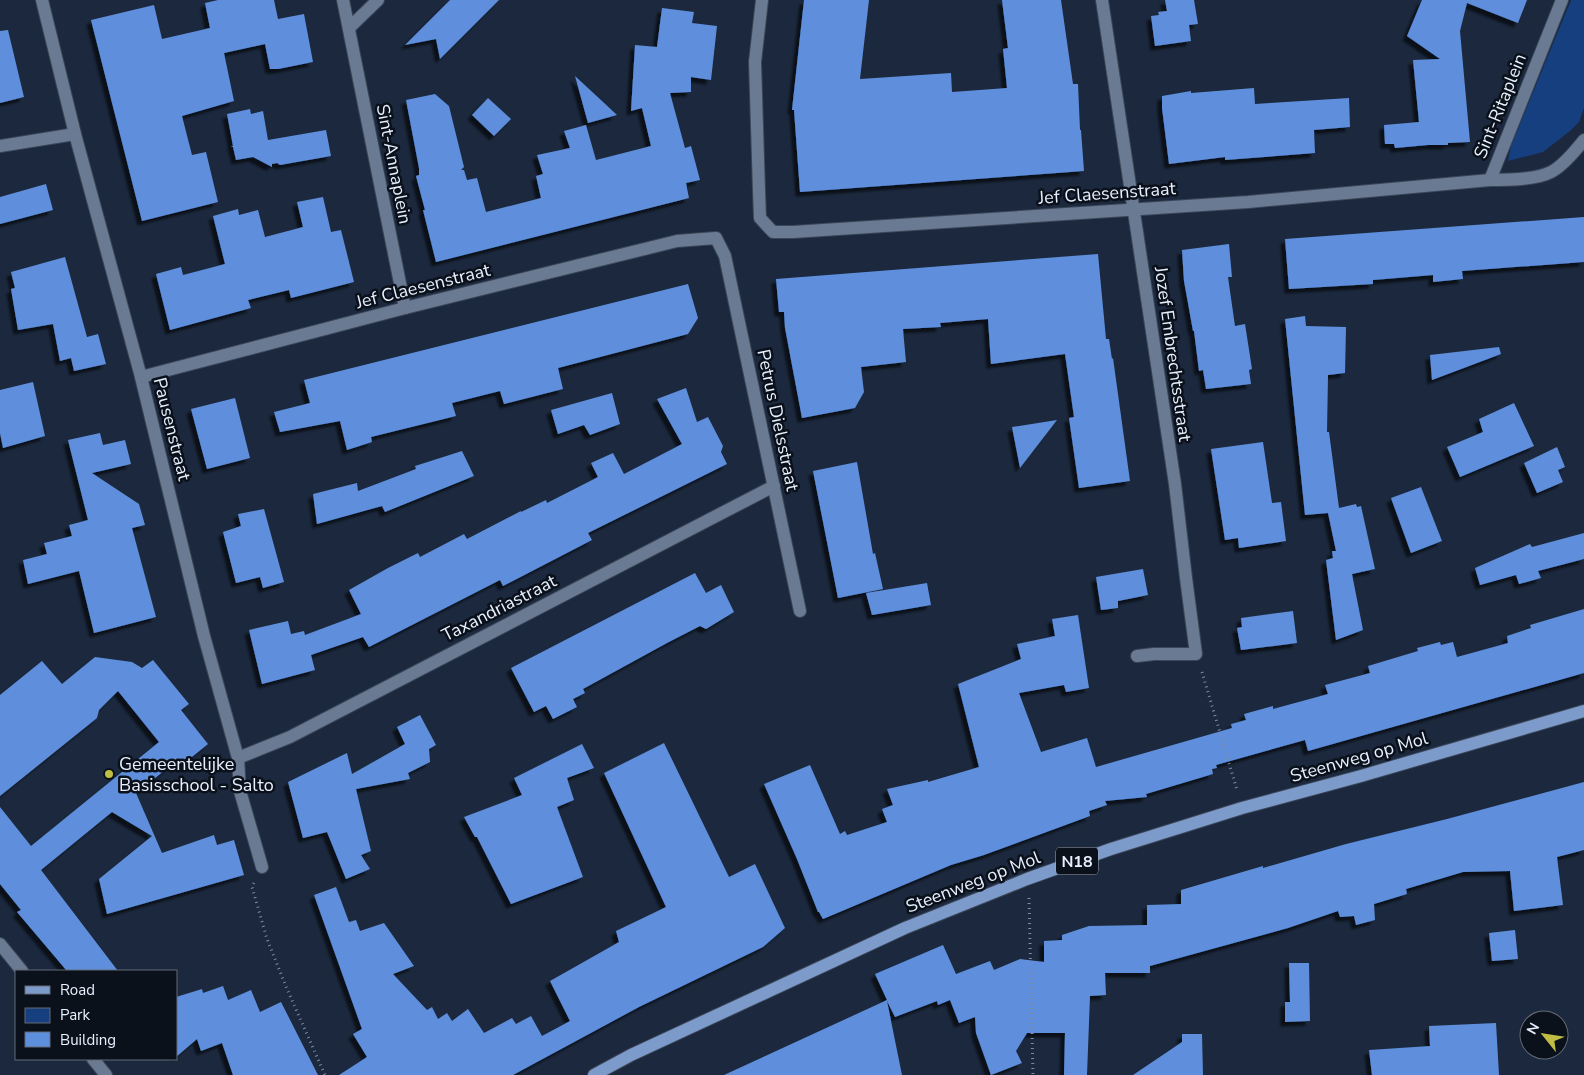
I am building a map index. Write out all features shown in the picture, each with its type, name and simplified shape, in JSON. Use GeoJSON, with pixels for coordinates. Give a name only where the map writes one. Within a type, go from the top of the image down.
{"type":"FeatureCollection","features":[{"type":"Feature","properties":{"kind":"main road","name":"Steenweg op Mol"},"geometry":{"type":"LineString","coordinates":[[594,1075],[631,1055],[904,928],[1026,879],[1111,848],[1242,808],[1361,776],[1584,711]]}},
{"type":"Feature","properties":{"kind":"street","name":"Pausenstraat"},"geometry":{"type":"LineString","coordinates":[[42,0],[75,134],[141,376],[204,636],[238,758],[240,791],[262,867]]}},
{"type":"Feature","properties":{"kind":"street","name":"Sint-Annaplein"},"geometry":{"type":"LineString","coordinates":[[342,0],[404,308]]}},
{"type":"Feature","properties":{"kind":"street"},"geometry":{"type":"LineString","coordinates":[[349,28],[378,0]]}},
{"type":"Feature","properties":{"kind":"street","name":"Jef Claesenstraat"},"geometry":{"type":"LineString","coordinates":[[762,0],[755,62],[760,218],[773,232],[1248,202],[1490,180]]}},
{"type":"Feature","properties":{"kind":"street","name":"Jozef Embrechtsstraat"},"geometry":{"type":"LineString","coordinates":[[1102,0],[1175,484],[1196,654]]}},
{"type":"Feature","properties":{"kind":"street","name":"Sint-Ritaplein"},"geometry":{"type":"LineString","coordinates":[[1562,0],[1490,180],[1520,180],[1551,172],[1574,153],[1584,140]]}},
{"type":"Feature","properties":{"kind":"street"},"geometry":{"type":"LineString","coordinates":[[0,146],[75,134]]}},
{"type":"Feature","properties":{"kind":"street","name":"Jef Claesenstraat"},"geometry":{"type":"LineString","coordinates":[[141,376],[404,308],[677,242],[716,238]]}},
{"type":"Feature","properties":{"kind":"street","name":"Petrus Dielsstraat"},"geometry":{"type":"LineString","coordinates":[[716,238],[725,256],[800,611]]}},
{"type":"Feature","properties":{"kind":"street","name":"Taxandriastraat"},"geometry":{"type":"LineString","coordinates":[[238,758],[290,736],[774,486]]}},
{"type":"Feature","properties":{"kind":"street"},"geometry":{"type":"LineString","coordinates":[[1137,656],[1196,654]]}},
{"type":"Feature","properties":{"kind":"street"},"geometry":{"type":"LineString","coordinates":[[0,944],[21,970]]}},
{"type":"Feature","properties":{"kind":"street"},"geometry":{"type":"LineString","coordinates":[[93,1060],[106,1075]]}},
{"type":"Feature","properties":{"kind":"path"},"geometry":{"type":"LineString","coordinates":[[1196,654],[1242,808]]}},
{"type":"Feature","properties":{"kind":"path"},"geometry":{"type":"LineString","coordinates":[[262,867],[252,887],[267,939],[326,1075]]}},
{"type":"Feature","properties":{"kind":"path"},"geometry":{"type":"LineString","coordinates":[[1026,879],[1029,895],[1033,1075]]}},
{"type":"Feature","properties":{"kind":"green space"},"geometry":{"type":"Polygon","coordinates":[[[1571,0],[1584,0],[1584,108],[1579,122],[1543,152],[1508,161],[1511,146],[1571,0]]]}},
{"type":"Feature","properties":{"kind":"building"},"geometry":{"type":"Polygon","coordinates":[[[218,0],[274,0],[278,19],[304,14],[313,62],[270,69],[265,44],[224,53],[234,101],[182,116],[192,155],[206,152],[218,202],[142,221],[91,20],[154,5],[162,39],[210,28],[205,3],[218,0]]]}},
{"type":"Feature","properties":{"kind":"building"},"geometry":{"type":"Polygon","coordinates":[[[450,0],[499,0],[440,59],[436,39],[405,45],[450,0]]]}},
{"type":"Feature","properties":{"kind":"building"},"geometry":{"type":"Polygon","coordinates":[[[804,0],[869,0],[860,79],[951,73],[952,92],[1007,88],[1003,49],[1008,48],[1002,0],[1061,0],[1073,84],[1078,84],[1084,171],[800,192],[794,110],[792,110],[804,0]]]}},
{"type":"Feature","properties":{"kind":"building"},"geometry":{"type":"Polygon","coordinates":[[[1165,0],[1194,0],[1198,24],[1189,25],[1191,41],[1155,46],[1151,16],[1159,15],[1158,12],[1167,11],[1165,0]]]}},
{"type":"Feature","properties":{"kind":"building"},"geometry":{"type":"Polygon","coordinates":[[[1422,0],[1527,0],[1518,23],[1467,3],[1460,31],[1470,142],[1395,148],[1394,144],[1385,144],[1384,125],[1419,122],[1413,60],[1440,59],[1407,36],[1422,0]]]}},
{"type":"Feature","properties":{"kind":"building"},"geometry":{"type":"Polygon","coordinates":[[[662,8],[694,12],[692,23],[717,26],[711,80],[691,77],[691,92],[670,93],[685,148],[691,146],[700,180],[686,183],[689,198],[436,262],[416,176],[419,175],[419,168],[406,100],[435,94],[449,106],[464,167],[461,170],[464,170],[467,180],[477,178],[486,212],[541,198],[536,176],[543,174],[537,155],[570,148],[564,131],[586,125],[596,160],[651,146],[642,108],[631,111],[635,45],[657,47],[662,8]]]}},
{"type":"Feature","properties":{"kind":"building"},"geometry":{"type":"Polygon","coordinates":[[[8,30],[24,97],[0,103],[0,31],[8,30]]]}},
{"type":"Feature","properties":{"kind":"building"},"geometry":{"type":"Polygon","coordinates":[[[575,76],[602,101],[617,115],[588,123],[575,76]]]}},
{"type":"Feature","properties":{"kind":"building"},"geometry":{"type":"Polygon","coordinates":[[[1254,88],[1255,104],[1349,98],[1350,127],[1314,130],[1315,153],[1225,160],[1225,157],[1169,164],[1162,96],[1191,91],[1191,93],[1254,88]]]}},
{"type":"Feature","properties":{"kind":"building"},"geometry":{"type":"Polygon","coordinates":[[[488,98],[511,119],[494,136],[472,115],[488,98]]]}},
{"type":"Feature","properties":{"kind":"building"},"geometry":{"type":"Polygon","coordinates":[[[250,109],[251,114],[263,111],[268,140],[326,130],[331,156],[280,165],[277,163],[272,164],[272,167],[253,157],[236,160],[233,147],[231,146],[233,146],[227,114],[250,109]]]}},
{"type":"Feature","properties":{"kind":"building"},"geometry":{"type":"Polygon","coordinates":[[[46,184],[53,210],[0,224],[0,197],[46,184]]]}},
{"type":"Feature","properties":{"kind":"building"},"geometry":{"type":"Polygon","coordinates":[[[323,197],[331,232],[341,230],[354,282],[291,298],[289,290],[248,300],[251,308],[170,330],[156,274],[181,267],[183,275],[225,264],[213,216],[238,209],[239,215],[258,210],[265,237],[303,227],[297,202],[323,197]]]}},
{"type":"Feature","properties":{"kind":"building"},"geometry":{"type":"Polygon","coordinates":[[[1584,217],[1584,262],[1462,271],[1463,279],[1433,282],[1433,275],[1373,280],[1373,284],[1289,289],[1285,239],[1584,217]]]}},
{"type":"Feature","properties":{"kind":"building"},"geometry":{"type":"Polygon","coordinates":[[[1229,244],[1232,277],[1228,277],[1235,326],[1245,324],[1252,369],[1249,370],[1251,384],[1206,389],[1203,370],[1199,371],[1194,331],[1184,281],[1182,250],[1229,244]]]}},
{"type":"Feature","properties":{"kind":"building"},"geometry":{"type":"Polygon","coordinates":[[[1098,254],[1106,339],[1109,339],[1113,358],[1130,481],[1079,488],[1069,418],[1074,417],[1065,354],[991,364],[988,319],[940,323],[941,327],[903,329],[906,362],[861,367],[864,392],[855,408],[802,418],[785,328],[784,312],[779,312],[776,279],[1098,254]]]}},
{"type":"Feature","properties":{"kind":"building"},"geometry":{"type":"Polygon","coordinates":[[[65,257],[87,337],[98,334],[106,364],[74,371],[71,358],[60,361],[53,324],[18,330],[11,289],[15,288],[11,272],[65,257]]]}},
{"type":"Feature","properties":{"kind":"building"},"geometry":{"type":"Polygon","coordinates":[[[688,284],[698,318],[688,334],[558,368],[563,389],[504,404],[500,391],[452,403],[456,416],[371,437],[372,442],[347,450],[340,421],[280,432],[274,412],[310,403],[304,380],[688,284]]]}},
{"type":"Feature","properties":{"kind":"building"},"geometry":{"type":"Polygon","coordinates":[[[1305,316],[1306,326],[1346,327],[1345,373],[1328,375],[1327,432],[1329,432],[1339,508],[1356,504],[1357,507],[1361,506],[1375,569],[1352,574],[1363,630],[1336,640],[1326,560],[1333,558],[1332,551],[1336,551],[1328,513],[1305,515],[1285,319],[1305,316]]]}},
{"type":"Feature","properties":{"kind":"building"},"geometry":{"type":"Polygon","coordinates":[[[1499,347],[1501,354],[1432,380],[1430,355],[1499,347]]]}},
{"type":"Feature","properties":{"kind":"building"},"geometry":{"type":"Polygon","coordinates":[[[33,382],[45,436],[3,448],[0,433],[0,390],[33,382]]]}},
{"type":"Feature","properties":{"kind":"building"},"geometry":{"type":"Polygon","coordinates":[[[686,388],[697,422],[708,417],[723,446],[721,452],[727,464],[588,533],[592,540],[503,586],[500,580],[369,647],[363,637],[311,655],[315,670],[262,684],[249,630],[288,621],[291,634],[304,631],[305,635],[361,614],[349,590],[388,568],[418,553],[420,557],[464,534],[467,539],[521,511],[546,500],[547,503],[598,477],[591,463],[613,453],[624,474],[682,444],[657,399],[686,388]]]}},
{"type":"Feature","properties":{"kind":"building"},"geometry":{"type":"Polygon","coordinates":[[[612,393],[620,424],[590,435],[584,425],[558,434],[551,410],[612,393]]]}},
{"type":"Feature","properties":{"kind":"building"},"geometry":{"type":"Polygon","coordinates":[[[235,398],[250,458],[207,469],[191,409],[235,398]]]}},
{"type":"Feature","properties":{"kind":"building"},"geometry":{"type":"Polygon","coordinates":[[[1514,403],[1534,446],[1460,477],[1447,447],[1483,432],[1479,419],[1514,403]]]}},
{"type":"Feature","properties":{"kind":"building"},"geometry":{"type":"Polygon","coordinates":[[[1057,420],[1020,468],[1012,427],[1057,420]]]}},
{"type":"Feature","properties":{"kind":"building"},"geometry":{"type":"Polygon","coordinates":[[[100,433],[103,445],[125,440],[131,464],[92,473],[139,504],[145,525],[132,528],[156,617],[94,633],[79,571],[28,584],[23,560],[47,554],[44,543],[72,536],[69,525],[88,520],[68,440],[100,433]]]}},
{"type":"Feature","properties":{"kind":"building"},"geometry":{"type":"Polygon","coordinates":[[[1263,442],[1272,503],[1281,502],[1286,541],[1239,548],[1238,538],[1225,540],[1211,449],[1263,442]]]}},
{"type":"Feature","properties":{"kind":"building"},"geometry":{"type":"Polygon","coordinates":[[[1557,447],[1565,467],[1558,470],[1563,482],[1537,493],[1524,463],[1557,447]]]}},
{"type":"Feature","properties":{"kind":"building"},"geometry":{"type":"Polygon","coordinates":[[[462,451],[474,476],[385,512],[382,506],[317,524],[313,494],[357,483],[358,491],[416,469],[415,466],[462,451]]]}},
{"type":"Feature","properties":{"kind":"building"},"geometry":{"type":"Polygon","coordinates":[[[857,462],[873,554],[875,553],[883,589],[838,598],[813,471],[857,462]]]}},
{"type":"Feature","properties":{"kind":"building"},"geometry":{"type":"Polygon","coordinates":[[[1421,487],[1442,541],[1411,553],[1391,498],[1421,487]]]}},
{"type":"Feature","properties":{"kind":"building"},"geometry":{"type":"Polygon","coordinates":[[[264,509],[284,582],[263,588],[260,577],[236,583],[223,532],[241,526],[238,514],[264,509]]]}},
{"type":"Feature","properties":{"kind":"building"},"geometry":{"type":"Polygon","coordinates":[[[1584,533],[1584,559],[1538,571],[1541,578],[1519,584],[1516,575],[1480,585],[1475,568],[1530,544],[1532,547],[1584,533]]]}},
{"type":"Feature","properties":{"kind":"building"},"geometry":{"type":"Polygon","coordinates":[[[1143,569],[1148,595],[1118,601],[1118,608],[1101,610],[1096,577],[1143,569]]]}},
{"type":"Feature","properties":{"kind":"building"},"geometry":{"type":"Polygon","coordinates":[[[695,573],[706,593],[721,585],[734,612],[706,629],[700,626],[583,689],[585,693],[573,699],[577,707],[553,719],[546,706],[534,712],[511,668],[695,573]]]}},
{"type":"Feature","properties":{"kind":"building"},"geometry":{"type":"Polygon","coordinates":[[[927,583],[931,605],[872,615],[866,593],[927,583]]]}},
{"type":"Feature","properties":{"kind":"building"},"geometry":{"type":"Polygon","coordinates":[[[1584,609],[1584,673],[1308,751],[1305,740],[1216,765],[1217,768],[1212,769],[1213,774],[1146,794],[1147,797],[1105,801],[1107,805],[1089,811],[1090,816],[984,855],[951,865],[823,919],[818,912],[764,784],[810,765],[840,834],[845,831],[847,835],[887,822],[882,809],[893,805],[887,789],[928,780],[928,782],[979,767],[958,684],[1021,659],[1017,644],[1055,636],[1052,619],[1078,615],[1089,688],[1066,692],[1064,685],[1019,693],[1041,752],[1087,738],[1096,767],[1232,728],[1231,724],[1246,720],[1244,714],[1273,706],[1273,709],[1328,694],[1325,685],[1370,673],[1368,666],[1418,651],[1417,648],[1440,642],[1441,645],[1453,642],[1457,657],[1508,643],[1507,636],[1531,628],[1530,625],[1584,609]]]}},
{"type":"Feature","properties":{"kind":"building"},"geometry":{"type":"Polygon","coordinates":[[[1293,611],[1297,643],[1241,650],[1237,628],[1242,627],[1241,618],[1293,611]]]}},
{"type":"Feature","properties":{"kind":"building"},"geometry":{"type":"Polygon","coordinates":[[[95,657],[132,662],[142,668],[153,660],[189,704],[181,710],[208,744],[182,765],[178,760],[136,793],[162,853],[214,835],[217,845],[234,840],[244,875],[107,914],[99,879],[152,836],[112,812],[41,870],[117,970],[66,970],[17,912],[21,910],[0,884],[0,807],[31,846],[159,742],[118,691],[99,710],[97,718],[0,796],[0,695],[42,661],[62,684],[95,657]]]}},
{"type":"Feature","properties":{"kind":"building"},"geometry":{"type":"Polygon","coordinates":[[[420,715],[436,745],[429,749],[430,762],[408,773],[410,779],[356,789],[371,851],[361,855],[370,869],[346,879],[327,832],[303,838],[288,782],[347,753],[352,774],[405,744],[397,727],[420,715]]]}},
{"type":"Feature","properties":{"kind":"building"},"geometry":{"type":"Polygon","coordinates":[[[664,743],[729,877],[755,864],[785,928],[763,947],[639,1007],[513,1075],[339,1075],[367,1057],[353,1034],[362,1029],[314,895],[336,887],[349,922],[356,920],[360,931],[384,923],[414,966],[393,974],[427,1010],[432,1007],[438,1019],[447,1013],[452,1021],[468,1009],[484,1033],[512,1018],[516,1024],[531,1016],[542,1036],[570,1021],[550,981],[619,942],[616,931],[666,907],[604,773],[664,743]]]}},
{"type":"Feature","properties":{"kind":"building"},"geometry":{"type":"Polygon","coordinates":[[[582,744],[594,768],[567,778],[574,800],[557,807],[583,877],[511,904],[477,837],[475,837],[464,817],[522,795],[514,778],[582,744]]]}},
{"type":"Feature","properties":{"kind":"building"},"geometry":{"type":"Polygon","coordinates":[[[1584,782],[1584,850],[1557,857],[1563,905],[1514,911],[1510,871],[1463,872],[1406,889],[1407,894],[1374,904],[1375,920],[1356,925],[1354,916],[1340,917],[1338,911],[1288,928],[1150,966],[1150,973],[1105,973],[1106,995],[1090,996],[1087,1075],[1064,1075],[1065,1033],[1027,1033],[1016,1051],[1022,1063],[991,1075],[976,1033],[975,1017],[959,1023],[950,1000],[938,1005],[937,1001],[895,1017],[887,1001],[902,1075],[724,1075],[887,1000],[875,974],[943,945],[956,974],[990,961],[994,970],[1020,959],[1044,962],[1044,941],[1062,940],[1062,935],[1089,926],[1147,925],[1147,905],[1181,904],[1181,890],[1263,866],[1263,868],[1346,844],[1584,782]]]}},
{"type":"Feature","properties":{"kind":"building"},"geometry":{"type":"Polygon","coordinates":[[[1515,930],[1518,959],[1492,961],[1489,933],[1515,930]]]}},
{"type":"Feature","properties":{"kind":"building"},"geometry":{"type":"Polygon","coordinates":[[[1289,963],[1309,963],[1310,1021],[1285,1022],[1285,1002],[1290,1002],[1289,963]]]}},
{"type":"Feature","properties":{"kind":"building"},"geometry":{"type":"Polygon","coordinates":[[[223,986],[228,1000],[251,990],[260,1012],[281,1002],[318,1075],[233,1075],[222,1043],[201,1051],[197,1039],[178,1055],[178,996],[202,989],[203,993],[223,986]]]}},
{"type":"Feature","properties":{"kind":"building"},"geometry":{"type":"Polygon","coordinates":[[[1496,1023],[1499,1075],[1372,1075],[1369,1050],[1430,1046],[1429,1026],[1496,1023]]]}},
{"type":"Feature","properties":{"kind":"building"},"geometry":{"type":"Polygon","coordinates":[[[1182,1034],[1202,1034],[1203,1075],[1133,1075],[1182,1042],[1182,1034]]]}},
{"type":"Feature","properties":{"kind":"place","name":"Gemeentelijke Basisschool - Salto"},"geometry":{"type":"Point","coordinates":[109,774]}}]}
